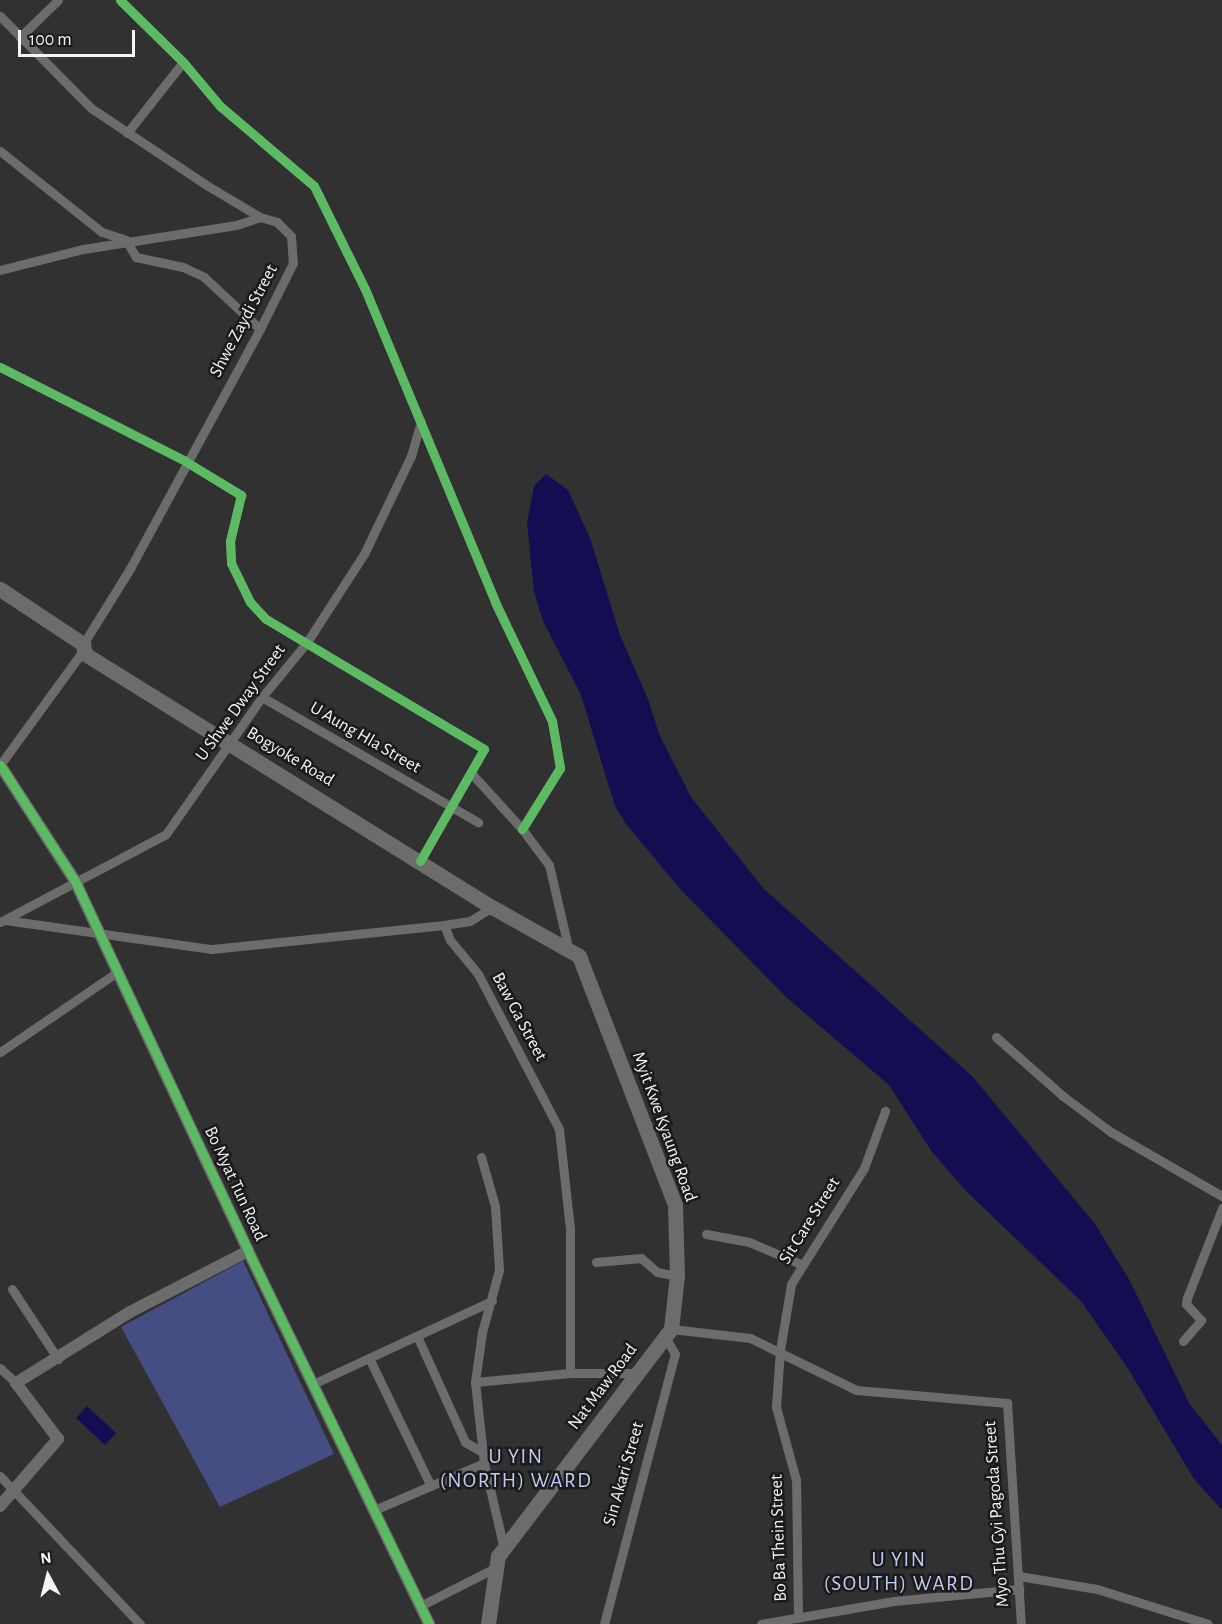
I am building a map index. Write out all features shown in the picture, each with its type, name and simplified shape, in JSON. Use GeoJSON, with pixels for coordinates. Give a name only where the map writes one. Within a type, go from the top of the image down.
{"type":"FeatureCollection","features":[{"type":"Feature","properties":{"kind":"main road","name":"Bogyoke Road"},"geometry":{"type":"LineString","coordinates":[[0,589],[83,648],[230,745],[492,907],[569,951]]}},
{"type":"Feature","properties":{"kind":"main road","name":"Myit Kwe Kyaung Road"},"geometry":{"type":"LineString","coordinates":[[569,951],[579,956],[675,1205],[677,1276],[668,1333]]}},
{"type":"Feature","properties":{"kind":"main road","name":"Nat Maw Road"},"geometry":{"type":"LineString","coordinates":[[488,1624],[495,1568],[504,1549],[668,1333]]}},
{"type":"Feature","properties":{"kind":"street"},"geometry":{"type":"LineString","coordinates":[[21,38],[58,0]]}},
{"type":"Feature","properties":{"kind":"street"},"geometry":{"type":"LineString","coordinates":[[120,0],[183,62],[220,106],[314,186],[365,290],[495,602],[552,721],[560,768],[522,829]]}},
{"type":"Feature","properties":{"kind":"street","name":"Shwe Zaydi Street"},"geometry":{"type":"LineString","coordinates":[[0,16],[91,108],[260,217],[277,222],[291,236],[293,263],[260,329],[185,461],[131,567],[83,648],[0,765]]}},
{"type":"Feature","properties":{"kind":"street"},"geometry":{"type":"LineString","coordinates":[[127,133],[183,62]]}},
{"type":"Feature","properties":{"kind":"street"},"geometry":{"type":"LineString","coordinates":[[0,151],[102,232],[126,240],[136,257],[183,267],[204,277],[260,329]]}},
{"type":"Feature","properties":{"kind":"street"},"geometry":{"type":"LineString","coordinates":[[0,270],[126,240],[236,225],[260,217]]}},
{"type":"Feature","properties":{"kind":"street"},"geometry":{"type":"LineString","coordinates":[[0,367],[185,461],[241,495],[230,541],[238,582],[266,619],[484,749],[472,774],[420,861]]}},
{"type":"Feature","properties":{"kind":"street","name":"U Shwe Dway Street"},"geometry":{"type":"LineString","coordinates":[[2,921],[75,880],[166,834],[262,697],[307,642],[390,506],[411,456],[421,421]]}},
{"type":"Feature","properties":{"kind":"street","name":"U Aung Hla Street"},"geometry":{"type":"LineString","coordinates":[[262,697],[478,822]]}},
{"type":"Feature","properties":{"kind":"street","name":"Bo Myat Tun Road"},"geometry":{"type":"LineString","coordinates":[[0,765],[75,880],[116,973],[248,1251],[315,1383],[429,1624]]}},
{"type":"Feature","properties":{"kind":"street"},"geometry":{"type":"LineString","coordinates":[[472,774],[522,829],[549,865],[569,951]]}},
{"type":"Feature","properties":{"kind":"street"},"geometry":{"type":"LineString","coordinates":[[2,921],[99,936],[212,949],[444,925],[470,921],[492,907]]}},
{"type":"Feature","properties":{"kind":"street","name":"Baw Ga Street"},"geometry":{"type":"LineString","coordinates":[[444,925],[450,940],[478,974],[559,1129],[570,1229],[570,1373]]}},
{"type":"Feature","properties":{"kind":"street"},"geometry":{"type":"LineString","coordinates":[[0,1052],[116,973]]}},
{"type":"Feature","properties":{"kind":"street"},"geometry":{"type":"LineString","coordinates":[[996,1036],[1063,1096],[1111,1132],[1222,1196]]}},
{"type":"Feature","properties":{"kind":"street","name":"Sit Care Street"},"geometry":{"type":"LineString","coordinates":[[780,1350],[791,1284],[801,1264],[864,1168],[885,1111]]}},
{"type":"Feature","properties":{"kind":"street"},"geometry":{"type":"LineString","coordinates":[[481,1157],[499,1238],[499,1270],[482,1332],[475,1382],[482,1452],[504,1549]]}},
{"type":"Feature","properties":{"kind":"street"},"geometry":{"type":"LineString","coordinates":[[1183,1341],[1201,1320],[1186,1304],[1187,1298],[1222,1208]]}},
{"type":"Feature","properties":{"kind":"street"},"geometry":{"type":"LineString","coordinates":[[706,1234],[748,1242],[801,1264]]}},
{"type":"Feature","properties":{"kind":"street"},"geometry":{"type":"LineString","coordinates":[[16,1383],[58,1359],[130,1312],[248,1251]]}},
{"type":"Feature","properties":{"kind":"street"},"geometry":{"type":"LineString","coordinates":[[596,1262],[640,1258],[657,1272],[677,1276]]}},
{"type":"Feature","properties":{"kind":"street"},"geometry":{"type":"LineString","coordinates":[[12,1289],[58,1359]]}},
{"type":"Feature","properties":{"kind":"street"},"geometry":{"type":"LineString","coordinates":[[315,1383],[492,1301]]}},
{"type":"Feature","properties":{"kind":"street"},"geometry":{"type":"LineString","coordinates":[[668,1333],[750,1338],[780,1350]]}},
{"type":"Feature","properties":{"kind":"street","name":"Sin Akari Street"},"geometry":{"type":"LineString","coordinates":[[604,1624],[675,1354],[668,1333]]}},
{"type":"Feature","properties":{"kind":"street"},"geometry":{"type":"LineString","coordinates":[[417,1336],[465,1442],[482,1452]]}},
{"type":"Feature","properties":{"kind":"street","name":"Myo Thu Gyi Pagoda Street"},"geometry":{"type":"LineString","coordinates":[[780,1350],[810,1370],[856,1390],[1007,1403],[1021,1624]]}},
{"type":"Feature","properties":{"kind":"street","name":"Bo Ba Thein Street"},"geometry":{"type":"LineString","coordinates":[[780,1350],[776,1407],[796,1480],[798,1618]]}},
{"type":"Feature","properties":{"kind":"street"},"geometry":{"type":"LineString","coordinates":[[369,1358],[431,1486]]}},
{"type":"Feature","properties":{"kind":"street"},"geometry":{"type":"LineString","coordinates":[[0,1368],[16,1383],[57,1434],[55,1447],[0,1506]]}},
{"type":"Feature","properties":{"kind":"street"},"geometry":{"type":"LineString","coordinates":[[475,1382],[570,1373],[636,1373]]}},
{"type":"Feature","properties":{"kind":"street"},"geometry":{"type":"LineString","coordinates":[[374,1510],[484,1463]]}},
{"type":"Feature","properties":{"kind":"street"},"geometry":{"type":"LineString","coordinates":[[0,1476],[140,1624]]}},
{"type":"Feature","properties":{"kind":"street"},"geometry":{"type":"LineString","coordinates":[[420,1606],[495,1568]]}},
{"type":"Feature","properties":{"kind":"street"},"geometry":{"type":"LineString","coordinates":[[1019,1576],[1096,1589],[1208,1624]]}},
{"type":"Feature","properties":{"kind":"street"},"geometry":{"type":"LineString","coordinates":[[761,1624],[894,1601],[1019,1589]]}},
{"type":"Feature","properties":{"kind":"shaded area"},"geometry":{"type":"Polygon","coordinates":[[[546,474],[568,490],[590,538],[620,635],[648,699],[659,734],[691,797],[763,888],[972,1076],[1095,1224],[1130,1281],[1189,1403],[1222,1445],[1222,1510],[1194,1479],[1127,1367],[1081,1301],[966,1191],[932,1152],[889,1085],[786,997],[681,890],[626,824],[615,806],[581,695],[543,621],[534,592],[527,523],[534,486],[546,474]]]}},
{"type":"Feature","properties":{"kind":"shaded area"},"geometry":{"type":"Polygon","coordinates":[[[243,1261],[334,1454],[220,1507],[121,1327],[243,1261]]]}},
{"type":"Feature","properties":{"kind":"shaded area"},"geometry":{"type":"Polygon","coordinates":[[[87,1406],[116,1433],[105,1445],[76,1418],[87,1406]]]}},
{"type":"Feature","properties":{"kind":"cycle path"},"geometry":{"type":"LineString","coordinates":[[120,0],[183,62],[220,106],[314,186],[365,289],[495,602],[552,721],[560,768],[522,829]]}},
{"type":"Feature","properties":{"kind":"cycle path"},"geometry":{"type":"LineString","coordinates":[[0,367],[185,461],[241,495],[230,541],[231,563],[250,602],[266,619],[484,749],[420,861]]}},
{"type":"Feature","properties":{"kind":"cycle path"},"geometry":{"type":"LineString","coordinates":[[0,765],[75,881],[248,1251],[429,1624]]}},
{"type":"Feature","properties":{"kind":"district","name":"U YIN (NORTH) WARD"},"geometry":{"type":"Point","coordinates":[516,1469]}},
{"type":"Feature","properties":{"kind":"district","name":"U YIN (SOUTH) WARD"},"geometry":{"type":"Point","coordinates":[899,1572]}}]}
